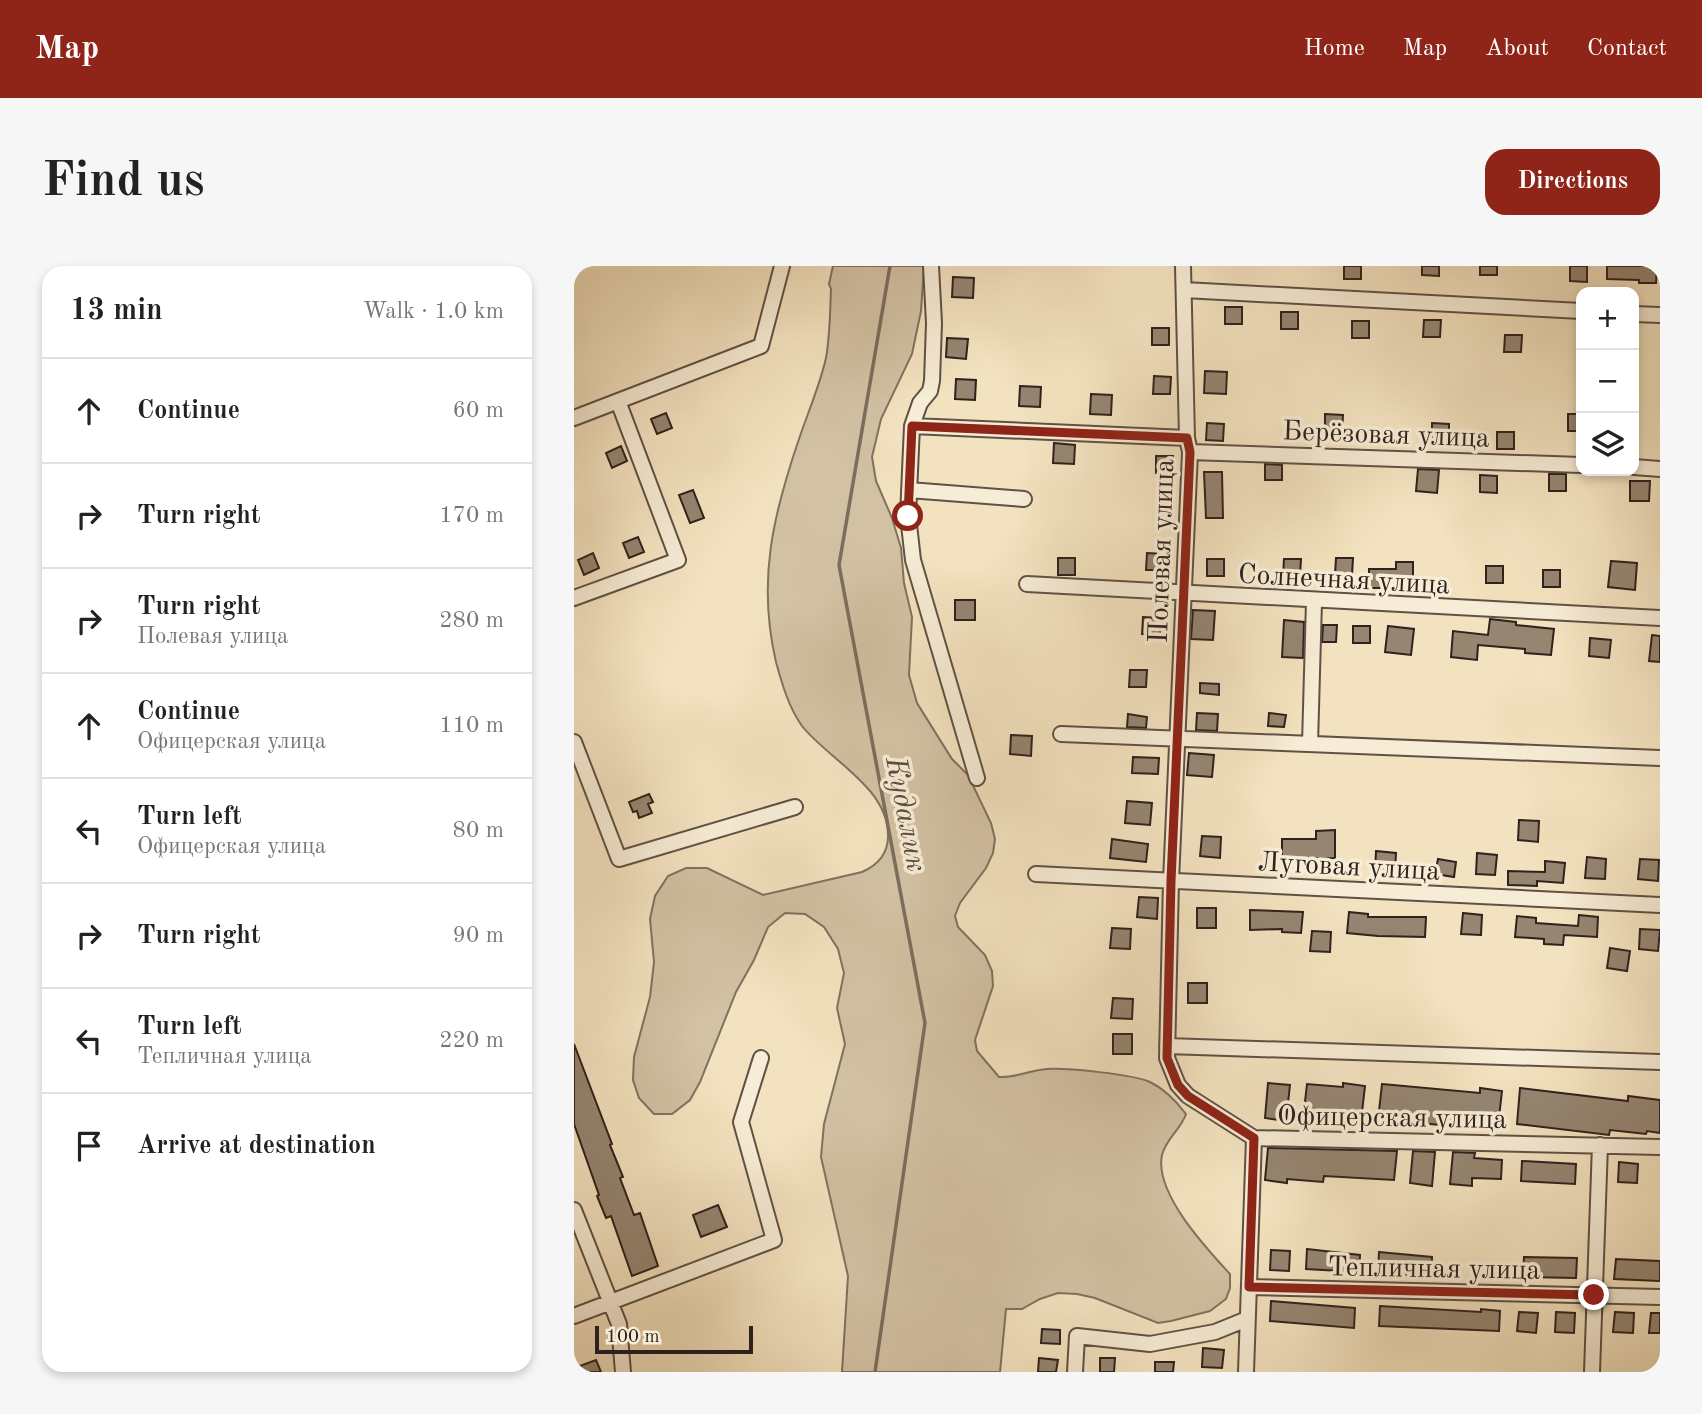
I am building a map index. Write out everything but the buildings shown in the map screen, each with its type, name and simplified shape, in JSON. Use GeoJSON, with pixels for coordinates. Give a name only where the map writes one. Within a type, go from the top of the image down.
{"type":"FeatureCollection","features":[{"type":"Feature","properties":{"kind":"street"},"geometry":{"type":"LineString","coordinates":[[574,418],[761,346],[782,266]]}},
{"type":"Feature","properties":{"kind":"street"},"geometry":{"type":"LineString","coordinates":[[931,266],[934,323],[932,382],[930,391],[920,403],[912,426],[908,516],[913,560],[977,778]]}},
{"type":"Feature","properties":{"kind":"street","name":"Полевая улица"},"geometry":{"type":"LineString","coordinates":[[1171,881],[1189,445],[1183,266]]}},
{"type":"Feature","properties":{"kind":"street"},"geometry":{"type":"LineString","coordinates":[[1184,290],[1576,311]]}},
{"type":"Feature","properties":{"kind":"street"},"geometry":{"type":"LineString","coordinates":[[1639,314],[1660,315]]}},
{"type":"Feature","properties":{"kind":"street"},"geometry":{"type":"LineString","coordinates":[[574,598],[678,560],[618,401]]}},
{"type":"Feature","properties":{"kind":"street","name":"Берёзовая улица"},"geometry":{"type":"LineString","coordinates":[[912,426],[1189,445],[1576,465]]}},
{"type":"Feature","properties":{"kind":"street"},"geometry":{"type":"LineString","coordinates":[[1639,467],[1660,469]]}},
{"type":"Feature","properties":{"kind":"street"},"geometry":{"type":"LineString","coordinates":[[909,490],[1024,499]]}},
{"type":"Feature","properties":{"kind":"street","name":"Солнечная улица"},"geometry":{"type":"LineString","coordinates":[[1027,584],[1660,618]]}},
{"type":"Feature","properties":{"kind":"street"},"geometry":{"type":"LineString","coordinates":[[1310,744],[1314,601]]}},
{"type":"Feature","properties":{"kind":"street"},"geometry":{"type":"LineString","coordinates":[[1061,734],[1660,758]]}},
{"type":"Feature","properties":{"kind":"street"},"geometry":{"type":"LineString","coordinates":[[574,742],[619,859],[795,807]]}},
{"type":"Feature","properties":{"kind":"street","name":"Луговая улица"},"geometry":{"type":"LineString","coordinates":[[1035,874],[1660,905]]}},
{"type":"Feature","properties":{"kind":"street","name":"Офицерская улица"},"geometry":{"type":"LineString","coordinates":[[1171,881],[1167,1058],[1178,1085],[1188,1096],[1254,1138],[1660,1147]]}},
{"type":"Feature","properties":{"kind":"street"},"geometry":{"type":"LineString","coordinates":[[1167,1046],[1660,1062]]}},
{"type":"Feature","properties":{"kind":"street"},"geometry":{"type":"LineString","coordinates":[[574,1316],[774,1240],[741,1122],[761,1058]]}},
{"type":"Feature","properties":{"kind":"street"},"geometry":{"type":"LineString","coordinates":[[1246,1372],[1254,1138]]}},
{"type":"Feature","properties":{"kind":"street"},"geometry":{"type":"LineString","coordinates":[[1592,1372],[1600,1145]]}},
{"type":"Feature","properties":{"kind":"street"},"geometry":{"type":"LineString","coordinates":[[574,1210],[619,1324],[622,1372]]}},
{"type":"Feature","properties":{"kind":"street","name":"Тепличная улица"},"geometry":{"type":"LineString","coordinates":[[1249,1287],[1660,1297]]}},
{"type":"Feature","properties":{"kind":"street"},"geometry":{"type":"LineString","coordinates":[[1074,1372],[1077,1336],[1150,1344],[1215,1332],[1247,1319]]}},
{"type":"Feature","properties":{"kind":"shaded area"},"geometry":{"type":"Polygon","coordinates":[[[833,266],[924,266],[921,311],[912,354],[881,419],[872,457],[876,481],[901,548],[904,583],[912,617],[909,675],[917,703],[952,759],[968,775],[991,823],[995,839],[993,853],[986,868],[960,903],[955,916],[958,927],[985,955],[992,971],[993,986],[975,1040],[977,1051],[999,1077],[1047,1069],[1069,1069],[1129,1076],[1161,1088],[1186,1114],[1162,1155],[1166,1186],[1184,1219],[1230,1274],[1230,1288],[1226,1299],[1210,1311],[1171,1321],[1158,1323],[1095,1298],[1077,1294],[1058,1293],[1022,1309],[1006,1309],[1000,1372],[842,1372],[848,1276],[821,1157],[824,1124],[845,1044],[837,1008],[844,973],[838,949],[824,927],[805,914],[785,913],[768,927],[736,992],[700,1082],[690,1100],[672,1114],[654,1114],[639,1098],[633,1080],[634,1057],[650,997],[654,962],[650,919],[655,896],[668,876],[686,868],[707,868],[763,895],[862,872],[877,862],[886,848],[886,819],[879,803],[855,775],[813,738],[793,712],[778,670],[770,632],[768,576],[775,522],[826,358],[830,315],[829,284],[833,266]]]}},
{"type":"Feature","properties":{"kind":"waterway","name":"Кудалик"},"geometry":{"type":"LineString","coordinates":[[875,1372],[925,1023],[839,565],[890,266]]}},
{"type":"Feature","properties":{"kind":"route"},"geometry":{"type":"LineString","coordinates":[[908,516],[912,426],[1187,438],[1190,452],[1171,881],[1167,1058],[1178,1085],[1188,1096],[1254,1138],[1249,1287],[1594,1295]]}}]}
